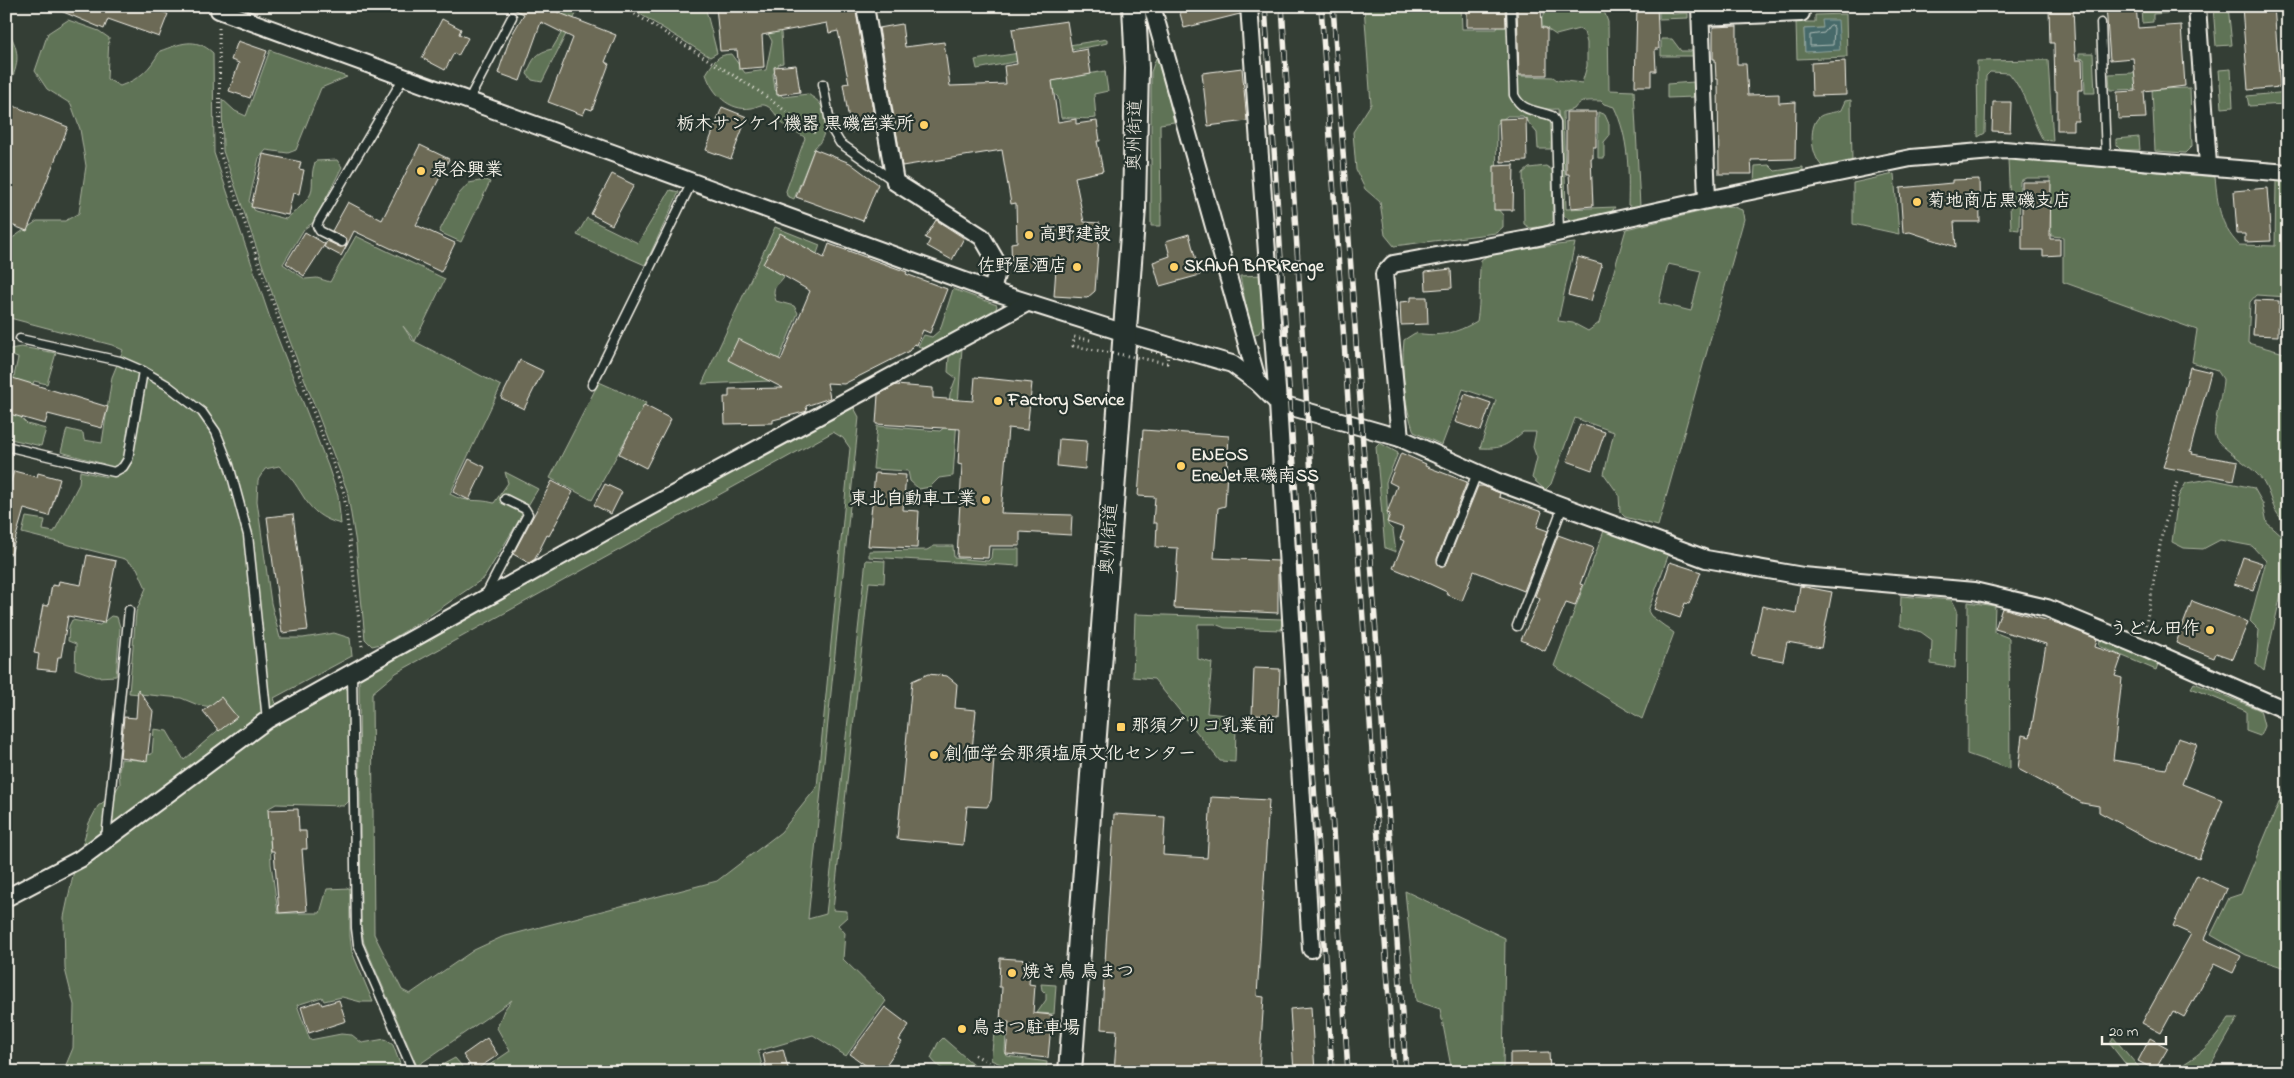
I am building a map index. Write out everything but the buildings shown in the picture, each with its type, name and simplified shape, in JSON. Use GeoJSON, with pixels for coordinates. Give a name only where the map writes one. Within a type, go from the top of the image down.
{"type":"FeatureCollection","features":[{"type":"Feature","properties":{"kind":"main road","name":"奥州街道"},"geometry":{"type":"LineString","coordinates":[[1070,1072],[1134,208],[1137,68],[1134,6]]}},
{"type":"Feature","properties":{"kind":"street"},"geometry":{"type":"LineString","coordinates":[[865,6],[895,182],[982,237],[996,262],[997,271],[992,291]]}},
{"type":"Feature","properties":{"kind":"street"},"geometry":{"type":"LineString","coordinates":[[1152,6],[1258,383]]}},
{"type":"Feature","properties":{"kind":"street"},"geometry":{"type":"LineString","coordinates":[[1249,6],[1278,403],[1311,949]]}},
{"type":"Feature","properties":{"kind":"street"},"geometry":{"type":"LineString","coordinates":[[2197,6],[2208,165]]}},
{"type":"Feature","properties":{"kind":"street"},"geometry":{"type":"LineString","coordinates":[[216,7],[468,101],[992,291],[1232,364],[1258,383],[1278,403],[1400,438],[1477,473],[1706,559],[1803,576],[1974,591],[2047,608],[2288,711]]}},
{"type":"Feature","properties":{"kind":"street"},"geometry":{"type":"LineString","coordinates":[[1707,200],[1701,12],[1801,13]]}},
{"type":"Feature","properties":{"kind":"street"},"geometry":{"type":"LineString","coordinates":[[1400,438],[1384,274],[1394,264],[1559,233],[1911,158],[1959,152],[2004,150],[2288,172]]}},
{"type":"Feature","properties":{"kind":"street"},"geometry":{"type":"LineString","coordinates":[[6,898],[80,859],[267,720],[358,668],[1027,303]]}},
{"type":"Feature","properties":{"kind":"lane"},"geometry":{"type":"LineString","coordinates":[[1511,6],[1514,95],[1517,103],[1524,108],[1552,116],[1556,122],[1559,233]]}},
{"type":"Feature","properties":{"kind":"lane"},"geometry":{"type":"LineString","coordinates":[[468,101],[512,16]]}},
{"type":"Feature","properties":{"kind":"lane"},"geometry":{"type":"LineString","coordinates":[[2101,23],[2106,158]]}},
{"type":"Feature","properties":{"kind":"lane"},"geometry":{"type":"LineString","coordinates":[[342,242],[320,231],[319,221],[404,77]]}},
{"type":"Feature","properties":{"kind":"lane"},"geometry":{"type":"LineString","coordinates":[[823,84],[831,128],[840,143],[895,182]]}},
{"type":"Feature","properties":{"kind":"lane"},"geometry":{"type":"LineString","coordinates":[[592,385],[692,182]]}},
{"type":"Feature","properties":{"kind":"lane"},"geometry":{"type":"LineString","coordinates":[[20,339],[120,361],[143,371],[167,385],[202,412],[216,432],[229,465],[248,535],[267,720]]}},
{"type":"Feature","properties":{"kind":"lane"},"geometry":{"type":"LineString","coordinates":[[6,446],[114,472],[123,467],[128,459],[143,371]]}},
{"type":"Feature","properties":{"kind":"lane"},"geometry":{"type":"LineString","coordinates":[[1442,561],[1477,473]]}},
{"type":"Feature","properties":{"kind":"lane"},"geometry":{"type":"LineString","coordinates":[[483,600],[528,514],[525,509],[505,499]]}},
{"type":"Feature","properties":{"kind":"lane"},"geometry":{"type":"LineString","coordinates":[[1517,626],[1563,506]]}},
{"type":"Feature","properties":{"kind":"lane"},"geometry":{"type":"LineString","coordinates":[[106,839],[129,610]]}},
{"type":"Feature","properties":{"kind":"lane"},"geometry":{"type":"LineString","coordinates":[[358,668],[356,928],[358,944],[413,1071]]}},
{"type":"Feature","properties":{"kind":"path"},"geometry":{"type":"LineString","coordinates":[[622,6],[757,90],[824,139],[840,143]]}},
{"type":"Feature","properties":{"kind":"path"},"geometry":{"type":"LineString","coordinates":[[216,7],[220,153],[284,334],[344,494],[358,626],[358,668]]}},
{"type":"Feature","properties":{"kind":"path"},"geometry":{"type":"LineString","coordinates":[[1090,340],[1074,337],[1073,346],[1167,363],[1168,355],[1150,351]]}},
{"type":"Feature","properties":{"kind":"path"},"geometry":{"type":"LineString","coordinates":[[2142,647],[2162,534],[2177,482]]}},
{"type":"Feature","properties":{"kind":"path"},"geometry":{"type":"LineString","coordinates":[[975,1056],[1007,1072]]}},
{"type":"Feature","properties":{"kind":"green space"},"geometry":{"type":"Polygon","coordinates":[[[562,6],[580,6],[542,82],[532,80],[527,74],[533,60],[542,52],[552,49],[562,32],[553,27],[562,6]]]}},
{"type":"Feature","properties":{"kind":"green space"},"geometry":{"type":"Polygon","coordinates":[[[627,6],[705,6],[717,53],[710,57],[627,6]]]}},
{"type":"Feature","properties":{"kind":"green space"},"geometry":{"type":"Polygon","coordinates":[[[1364,6],[1461,6],[1462,29],[1497,29],[1500,6],[1520,6],[1538,19],[1544,16],[1544,6],[1569,6],[1569,12],[1604,11],[1608,22],[1609,90],[1634,91],[1640,206],[1632,207],[1628,205],[1627,155],[1623,131],[1614,107],[1601,101],[1586,101],[1574,109],[1563,112],[1566,209],[1615,207],[1611,213],[1572,221],[1564,216],[1558,109],[1531,106],[1518,96],[1511,99],[1518,109],[1550,119],[1552,125],[1551,149],[1538,149],[1537,133],[1523,116],[1507,116],[1497,124],[1496,207],[1503,215],[1503,227],[1496,233],[1394,246],[1385,235],[1380,202],[1365,189],[1356,170],[1353,132],[1371,104],[1364,6]],[[1520,26],[1520,76],[1553,77],[1557,80],[1582,83],[1587,66],[1587,43],[1584,32],[1579,29],[1556,35],[1544,27],[1520,26]]]}},
{"type":"Feature","properties":{"kind":"green space"},"geometry":{"type":"Polygon","coordinates":[[[1659,6],[1672,6],[1672,14],[1688,13],[1688,18],[1659,19],[1659,6]]]}},
{"type":"Feature","properties":{"kind":"green space"},"geometry":{"type":"Polygon","coordinates":[[[2151,6],[2183,6],[2183,12],[2153,14],[2153,22],[2142,23],[2141,9],[2151,6]]]}},
{"type":"Feature","properties":{"kind":"green space"},"geometry":{"type":"Polygon","coordinates":[[[2213,6],[2228,6],[2232,45],[2216,46],[2213,6]]]}},
{"type":"Feature","properties":{"kind":"green space"},"geometry":{"type":"Polygon","coordinates":[[[1846,14],[1847,57],[1797,59],[1796,22],[1815,22],[1815,15],[1846,14]],[[1823,28],[1804,29],[1805,52],[1823,28]]]}},
{"type":"Feature","properties":{"kind":"green space"},"geometry":{"type":"Polygon","coordinates":[[[68,20],[99,31],[109,38],[107,79],[120,86],[139,77],[160,51],[167,48],[194,43],[213,53],[214,153],[271,321],[328,466],[338,496],[341,524],[328,520],[318,514],[295,483],[279,466],[265,469],[258,480],[257,501],[271,603],[280,638],[303,638],[334,633],[350,638],[352,656],[274,698],[276,704],[339,675],[349,693],[349,801],[344,806],[276,804],[269,808],[271,864],[278,913],[320,913],[327,889],[350,888],[352,952],[373,1002],[361,1002],[342,997],[324,1001],[322,997],[297,1005],[310,1040],[341,1034],[352,1035],[362,1043],[385,1039],[393,1045],[403,1072],[63,1072],[73,1048],[74,1005],[65,969],[64,917],[73,875],[89,823],[98,806],[113,795],[120,784],[119,771],[121,759],[141,760],[142,756],[152,754],[154,729],[167,731],[184,760],[224,725],[213,707],[198,705],[181,698],[129,693],[136,612],[146,588],[137,568],[125,559],[22,533],[26,517],[45,520],[43,530],[54,532],[79,484],[80,471],[107,477],[104,464],[61,452],[67,429],[83,433],[84,440],[102,443],[112,377],[123,350],[112,345],[6,317],[6,245],[11,239],[37,221],[65,221],[79,213],[86,166],[80,129],[71,104],[47,89],[35,71],[48,33],[68,20]]]}},
{"type":"Feature","properties":{"kind":"green space"},"geometry":{"type":"Polygon","coordinates":[[[777,23],[781,33],[783,63],[779,64],[773,74],[775,90],[783,97],[808,94],[821,105],[825,121],[822,139],[815,147],[794,199],[787,196],[786,191],[805,138],[785,126],[772,110],[765,105],[744,108],[729,104],[712,88],[706,74],[719,57],[726,54],[731,54],[745,73],[766,70],[772,41],[767,32],[777,23]]]}},
{"type":"Feature","properties":{"kind":"green space"},"geometry":{"type":"Polygon","coordinates":[[[6,28],[15,45],[17,60],[6,92],[6,28]]]}},
{"type":"Feature","properties":{"kind":"green space"},"geometry":{"type":"Polygon","coordinates":[[[1107,39],[1107,43],[1099,45],[1043,55],[1044,82],[1105,71],[1108,91],[1094,94],[1096,118],[1061,118],[1058,97],[1019,61],[977,69],[975,60],[1107,39]]]}},
{"type":"Feature","properties":{"kind":"green space"},"geometry":{"type":"Polygon","coordinates":[[[1661,39],[1672,39],[1681,51],[1694,51],[1694,56],[1661,56],[1661,39]]]}},
{"type":"Feature","properties":{"kind":"green space"},"geometry":{"type":"Polygon","coordinates":[[[270,50],[347,77],[321,88],[296,150],[288,153],[266,150],[259,158],[249,201],[255,211],[286,219],[309,197],[316,161],[337,160],[342,167],[314,222],[304,229],[283,264],[305,279],[317,278],[330,282],[356,236],[445,279],[415,341],[403,326],[412,340],[501,386],[450,494],[462,499],[494,503],[508,483],[505,472],[538,489],[484,578],[425,619],[385,643],[372,646],[365,639],[356,544],[347,490],[278,310],[223,151],[222,99],[235,111],[246,116],[270,50]]]}},
{"type":"Feature","properties":{"kind":"green space"},"geometry":{"type":"Polygon","coordinates":[[[2079,53],[2093,53],[2095,93],[2085,93],[2084,59],[2079,58],[2079,53]]]}},
{"type":"Feature","properties":{"kind":"green space"},"geometry":{"type":"Polygon","coordinates":[[[1156,58],[1159,59],[1161,66],[1174,122],[1160,124],[1161,226],[1151,226],[1151,72],[1156,58]]]}},
{"type":"Feature","properties":{"kind":"green space"},"geometry":{"type":"Polygon","coordinates":[[[2048,60],[2053,141],[2043,140],[2020,89],[2009,73],[1990,72],[1986,76],[1985,133],[1978,137],[1977,61],[2048,60]]]}},
{"type":"Feature","properties":{"kind":"green space"},"geometry":{"type":"Polygon","coordinates":[[[2143,67],[2156,89],[2190,88],[2192,146],[2185,153],[2155,151],[2152,89],[2110,90],[2109,74],[2132,73],[2143,67]]]}},
{"type":"Feature","properties":{"kind":"green space"},"geometry":{"type":"Polygon","coordinates":[[[2231,69],[2233,107],[2222,108],[2219,70],[2231,69]]]}},
{"type":"Feature","properties":{"kind":"green space"},"geometry":{"type":"Polygon","coordinates":[[[1694,82],[1694,97],[1667,98],[1667,84],[1694,82]]]}},
{"type":"Feature","properties":{"kind":"green space"},"geometry":{"type":"Polygon","coordinates":[[[2288,92],[2288,110],[2286,104],[2249,106],[2247,96],[2288,92]]]}},
{"type":"Feature","properties":{"kind":"green space"},"geometry":{"type":"Polygon","coordinates":[[[1851,100],[1852,162],[1824,168],[1816,158],[1812,143],[1815,122],[1821,116],[1841,110],[1845,101],[1851,100]]]}},
{"type":"Feature","properties":{"kind":"green space"},"geometry":{"type":"Polygon","coordinates":[[[1598,112],[1605,115],[1609,124],[1609,136],[1604,142],[1604,158],[1598,158],[1598,112]]]}},
{"type":"Feature","properties":{"kind":"green space"},"geometry":{"type":"Polygon","coordinates":[[[2139,137],[2140,150],[2121,150],[2116,145],[2116,139],[2139,137]]]}},
{"type":"Feature","properties":{"kind":"green space"},"geometry":{"type":"Polygon","coordinates":[[[2008,159],[2215,177],[2223,222],[2239,245],[2275,246],[2276,180],[2288,180],[2288,297],[2256,295],[2250,302],[2248,343],[2288,354],[2288,525],[2282,520],[2275,509],[2262,480],[2251,468],[2223,446],[2215,436],[2214,432],[2223,379],[2217,370],[2192,362],[2197,330],[2063,282],[2063,237],[2051,236],[2050,178],[2026,178],[2020,181],[2019,230],[2011,229],[2008,159]]]}},
{"type":"Feature","properties":{"kind":"green space"},"geometry":{"type":"Polygon","coordinates":[[[1769,165],[1775,171],[1803,167],[1803,174],[1754,182],[1755,166],[1769,165]]]}},
{"type":"Feature","properties":{"kind":"green space"},"geometry":{"type":"Polygon","coordinates":[[[1546,166],[1552,170],[1553,221],[1547,226],[1530,228],[1524,224],[1523,173],[1529,168],[1546,166]]]}},
{"type":"Feature","properties":{"kind":"green space"},"geometry":{"type":"Polygon","coordinates":[[[1894,174],[1899,234],[1853,224],[1853,183],[1894,174]]]}},
{"type":"Feature","properties":{"kind":"green space"},"geometry":{"type":"Polygon","coordinates":[[[485,180],[490,182],[461,242],[439,232],[458,195],[469,183],[485,180]]]}},
{"type":"Feature","properties":{"kind":"green space"},"geometry":{"type":"Polygon","coordinates":[[[670,190],[679,192],[645,265],[577,235],[587,218],[638,243],[670,190]]]}},
{"type":"Feature","properties":{"kind":"green space"},"geometry":{"type":"Polygon","coordinates":[[[1731,206],[1742,210],[1744,219],[1658,526],[1625,517],[1620,512],[1619,495],[1604,474],[1614,432],[1575,418],[1551,484],[1545,490],[1532,478],[1537,458],[1533,447],[1536,432],[1523,432],[1499,447],[1480,448],[1496,400],[1463,389],[1442,445],[1414,432],[1404,387],[1404,340],[1415,333],[1432,335],[1454,332],[1477,321],[1481,260],[1493,252],[1575,243],[1558,321],[1573,323],[1588,331],[1599,323],[1626,229],[1731,206]],[[1668,264],[1659,303],[1691,311],[1701,271],[1668,264]]]}},
{"type":"Feature","properties":{"kind":"green space"},"geometry":{"type":"Polygon","coordinates":[[[775,227],[820,245],[813,265],[791,262],[786,275],[775,288],[776,301],[794,306],[798,313],[770,381],[702,384],[775,227]]]}},
{"type":"Feature","properties":{"kind":"green space"},"geometry":{"type":"Polygon","coordinates":[[[1263,275],[1266,319],[1259,333],[1252,335],[1240,276],[1263,275]]]}},
{"type":"Feature","properties":{"kind":"green space"},"geometry":{"type":"Polygon","coordinates":[[[953,289],[997,305],[995,313],[925,349],[918,346],[924,335],[932,337],[940,330],[953,289]]]}},
{"type":"Feature","properties":{"kind":"green space"},"geometry":{"type":"Polygon","coordinates":[[[21,347],[56,353],[47,384],[34,381],[21,418],[27,424],[46,429],[41,446],[6,438],[14,400],[9,399],[18,358],[10,355],[10,349],[21,347]]]}},
{"type":"Feature","properties":{"kind":"green space"},"geometry":{"type":"Polygon","coordinates":[[[962,348],[953,476],[939,478],[930,487],[919,489],[910,481],[908,471],[873,469],[877,426],[940,431],[947,425],[950,394],[956,378],[948,372],[949,357],[962,348]]]}},
{"type":"Feature","properties":{"kind":"green space"},"geometry":{"type":"Polygon","coordinates":[[[599,382],[646,403],[592,500],[550,478],[599,382]]]}},
{"type":"Feature","properties":{"kind":"green space"},"geometry":{"type":"Polygon","coordinates":[[[852,404],[859,417],[808,919],[826,914],[866,560],[885,561],[884,583],[869,582],[833,910],[847,911],[847,917],[838,925],[845,933],[843,959],[886,1001],[846,1056],[813,1035],[758,1051],[764,1072],[479,1072],[510,1051],[497,1028],[504,1010],[512,1000],[417,1066],[364,943],[361,926],[359,675],[852,404]],[[833,432],[396,673],[372,693],[374,934],[402,990],[410,994],[474,950],[502,937],[717,881],[781,832],[817,787],[850,448],[843,438],[833,432]]]}},
{"type":"Feature","properties":{"kind":"green space"},"geometry":{"type":"Polygon","coordinates":[[[1380,443],[1398,453],[1386,482],[1388,525],[1393,530],[1396,552],[1385,548],[1376,447],[1380,443]]]}},
{"type":"Feature","properties":{"kind":"green space"},"geometry":{"type":"Polygon","coordinates":[[[2210,479],[2254,488],[2263,504],[2267,523],[2282,536],[2288,545],[2288,562],[2264,671],[2256,664],[2259,630],[2250,621],[2266,561],[2252,546],[2220,540],[2203,549],[2184,548],[2172,542],[2178,497],[2186,483],[2210,479]]]}},
{"type":"Feature","properties":{"kind":"green space"},"geometry":{"type":"Polygon","coordinates":[[[1605,528],[1665,550],[1668,556],[1648,611],[1651,616],[1674,633],[1642,719],[1554,666],[1605,528]]]}},
{"type":"Feature","properties":{"kind":"green space"},"geometry":{"type":"Polygon","coordinates":[[[934,546],[953,546],[954,558],[988,561],[991,558],[992,549],[1019,549],[1019,566],[869,557],[869,551],[927,550],[934,546]]]}},
{"type":"Feature","properties":{"kind":"green space"},"geometry":{"type":"Polygon","coordinates":[[[1901,596],[1952,600],[1957,610],[1955,668],[1931,664],[1932,640],[1921,632],[1900,626],[1901,596]]]}},
{"type":"Feature","properties":{"kind":"green space"},"geometry":{"type":"Polygon","coordinates":[[[1968,602],[1995,606],[1994,632],[2009,638],[2010,769],[1967,754],[1968,602]]]}},
{"type":"Feature","properties":{"kind":"green space"},"geometry":{"type":"Polygon","coordinates":[[[1135,614],[1282,619],[1281,630],[1225,628],[1215,624],[1198,624],[1198,659],[1212,663],[1207,713],[1226,715],[1236,728],[1235,762],[1220,761],[1154,679],[1133,677],[1135,614]]]}},
{"type":"Feature","properties":{"kind":"green space"},"geometry":{"type":"Polygon","coordinates":[[[111,616],[117,617],[120,627],[116,676],[97,677],[75,669],[76,644],[68,641],[69,626],[72,620],[100,625],[111,616]]]}},
{"type":"Feature","properties":{"kind":"green space"},"geometry":{"type":"Polygon","coordinates":[[[2100,640],[2158,664],[2156,670],[2099,646],[2100,640]]]}},
{"type":"Feature","properties":{"kind":"green space"},"geometry":{"type":"Polygon","coordinates":[[[2194,683],[2260,710],[2264,726],[2260,736],[2246,731],[2246,711],[2191,688],[2194,683]]]}},
{"type":"Feature","properties":{"kind":"green space"},"geometry":{"type":"Polygon","coordinates":[[[2288,781],[2288,969],[2246,955],[2211,935],[2229,898],[2241,894],[2288,781]]]}},
{"type":"Feature","properties":{"kind":"green space"},"geometry":{"type":"Polygon","coordinates":[[[1405,891],[1505,938],[1503,1072],[1452,1072],[1440,1009],[1416,1001],[1405,891]]]}},
{"type":"Feature","properties":{"kind":"green space"},"geometry":{"type":"Polygon","coordinates":[[[1041,984],[1056,985],[1054,1014],[1037,1013],[1046,1000],[1046,994],[1042,990],[1041,984]]]}},
{"type":"Feature","properties":{"kind":"green space"},"geometry":{"type":"Polygon","coordinates":[[[2229,1018],[2238,1018],[2207,1072],[2170,1072],[2204,1050],[2229,1018]]]}},
{"type":"Feature","properties":{"kind":"green space"},"geometry":{"type":"Polygon","coordinates":[[[994,1033],[1006,1034],[1005,1051],[1007,1056],[1047,1062],[1046,1072],[1019,1072],[991,1060],[994,1033]]]}},
{"type":"Feature","properties":{"kind":"green space"},"geometry":{"type":"Polygon","coordinates":[[[2113,1037],[2142,1071],[2146,1072],[2132,1072],[2110,1044],[2113,1037]]]}},
{"type":"Feature","properties":{"kind":"green space"},"geometry":{"type":"Polygon","coordinates":[[[943,1038],[974,1065],[972,1072],[944,1070],[931,1058],[938,1043],[943,1038]]]}},
{"type":"Feature","properties":{"kind":"green space"},"geometry":{"type":"Polygon","coordinates":[[[455,1058],[467,1072],[429,1072],[455,1058]]]}},
{"type":"Feature","properties":{"kind":"water"},"geometry":{"type":"Polygon","coordinates":[[[1822,20],[1838,20],[1840,50],[1805,52],[1804,29],[1823,28],[1822,20]]]}},
{"type":"Feature","properties":{"kind":"railway"},"geometry":{"type":"LineString","coordinates":[[1265,6],[1332,1072]]}},
{"type":"Feature","properties":{"kind":"railway"},"geometry":{"type":"LineString","coordinates":[[1282,6],[1348,1072]]}},
{"type":"Feature","properties":{"kind":"railway"},"geometry":{"type":"LineString","coordinates":[[1321,6],[1394,1072]]}},
{"type":"Feature","properties":{"kind":"railway"},"geometry":{"type":"LineString","coordinates":[[1333,6],[1406,1072]]}},
{"type":"Feature","properties":{"kind":"place","name":"栃木サンケイ機器 黒磯営業所"},"geometry":{"type":"Point","coordinates":[924,125]}},
{"type":"Feature","properties":{"kind":"place","name":"泉谷興業"},"geometry":{"type":"Point","coordinates":[421,171]}},
{"type":"Feature","properties":{"kind":"place","name":"菊地商店黒磯支店"},"geometry":{"type":"Point","coordinates":[1917,202]}},
{"type":"Feature","properties":{"kind":"place","name":"高野建設"},"geometry":{"type":"Point","coordinates":[1029,235]}},
{"type":"Feature","properties":{"kind":"place","name":"佐野屋酒店"},"geometry":{"type":"Point","coordinates":[1077,267]}},
{"type":"Feature","properties":{"kind":"place","name":"SKANA BAR Renge"},"geometry":{"type":"Point","coordinates":[1174,267]}},
{"type":"Feature","properties":{"kind":"place","name":"Factory Service"},"geometry":{"type":"Point","coordinates":[998,401]}},
{"type":"Feature","properties":{"kind":"place","name":"ENEOS EneJet黒磯南SS"},"geometry":{"type":"Point","coordinates":[1181,466]}},
{"type":"Feature","properties":{"kind":"place","name":"東北自動車工業"},"geometry":{"type":"Point","coordinates":[986,500]}},
{"type":"Feature","properties":{"kind":"place","name":"うどん田作"},"geometry":{"type":"Point","coordinates":[2210,630]}},
{"type":"Feature","properties":{"kind":"place","name":"那須グリコ乳業前"},"geometry":{"type":"Point","coordinates":[1121,727]}},
{"type":"Feature","properties":{"kind":"place","name":"創価学会那須塩原文化センター"},"geometry":{"type":"Point","coordinates":[934,755]}},
{"type":"Feature","properties":{"kind":"place","name":"焼き鳥 鳥まつ"},"geometry":{"type":"Point","coordinates":[1012,973]}},
{"type":"Feature","properties":{"kind":"place","name":"鳥まつ駐車場"},"geometry":{"type":"Point","coordinates":[962,1029]}}]}
